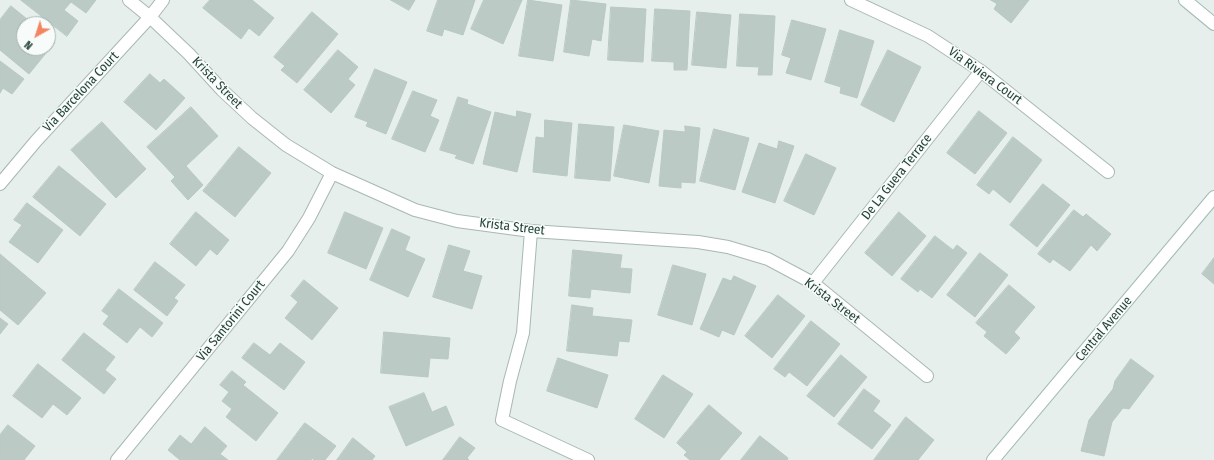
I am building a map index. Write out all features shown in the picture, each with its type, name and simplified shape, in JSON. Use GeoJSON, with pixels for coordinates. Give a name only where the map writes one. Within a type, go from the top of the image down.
{"type":"FeatureCollection","features":[{"type":"Feature","properties":{"kind":"street","name":"Krista Street"},"geometry":{"type":"LineString","coordinates":[[129,0],[150,17],[189,54],[222,90],[252,118],[286,145],[332,173],[415,210],[456,221],[531,230],[698,242],[728,246],[768,259],[813,283],[927,376]]}},
{"type":"Feature","properties":{"kind":"street","name":"Via Barcelona Court"},"geometry":{"type":"LineString","coordinates":[[0,184],[36,141],[150,17],[163,0]]}},
{"type":"Feature","properties":{"kind":"street","name":"Via Riviera Court"},"geometry":{"type":"LineString","coordinates":[[851,0],[928,36],[981,71],[1108,172]]}},
{"type":"Feature","properties":{"kind":"street"},"geometry":{"type":"LineString","coordinates":[[1185,0],[1214,24]]}},
{"type":"Feature","properties":{"kind":"street","name":"De La Guera Terrace"},"geometry":{"type":"LineString","coordinates":[[813,283],[981,71]]}},
{"type":"Feature","properties":{"kind":"street","name":"Via Santorini Court"},"geometry":{"type":"LineString","coordinates":[[117,460],[288,251],[309,218],[332,173]]}},
{"type":"Feature","properties":{"kind":"street","name":"Central Avenue"},"geometry":{"type":"LineString","coordinates":[[993,460],[1214,197]]}},
{"type":"Feature","properties":{"kind":"street"},"geometry":{"type":"LineString","coordinates":[[531,230],[523,333],[510,381],[502,420],[588,460]]}},
{"type":"Feature","properties":{"kind":"building"},"geometry":{"type":"Polygon","coordinates":[[[21,0],[96,0],[86,13],[71,2],[64,10],[78,21],[67,36],[56,27],[56,16],[41,16],[21,0]]]}},
{"type":"Feature","properties":{"kind":"building"},"geometry":{"type":"Polygon","coordinates":[[[210,0],[252,0],[274,18],[259,36],[249,28],[241,39],[203,8],[210,0]]]}},
{"type":"Feature","properties":{"kind":"building"},"geometry":{"type":"Polygon","coordinates":[[[391,0],[415,0],[409,10],[391,0]]]}},
{"type":"Feature","properties":{"kind":"building"},"geometry":{"type":"Polygon","coordinates":[[[438,0],[475,0],[463,35],[444,29],[442,36],[427,31],[438,0]]]}},
{"type":"Feature","properties":{"kind":"building"},"geometry":{"type":"Polygon","coordinates":[[[484,0],[522,0],[503,44],[471,29],[484,0]]]}},
{"type":"Feature","properties":{"kind":"building"},"geometry":{"type":"Polygon","coordinates":[[[528,0],[562,5],[553,61],[519,56],[528,0]]]}},
{"type":"Feature","properties":{"kind":"building"},"geometry":{"type":"Polygon","coordinates":[[[571,0],[606,4],[601,41],[592,39],[589,56],[564,52],[571,0]]]}},
{"type":"Feature","properties":{"kind":"building"},"geometry":{"type":"Polygon","coordinates":[[[991,0],[1029,0],[1011,23],[994,9],[997,4],[991,0]]]}},
{"type":"Feature","properties":{"kind":"building"},"geometry":{"type":"Polygon","coordinates":[[[11,6],[23,16],[16,16],[16,56],[44,56],[29,74],[0,50],[0,20],[11,6]]]}},
{"type":"Feature","properties":{"kind":"building"},"geometry":{"type":"Polygon","coordinates":[[[611,7],[646,9],[643,62],[608,60],[611,7]]]}},
{"type":"Feature","properties":{"kind":"building"},"geometry":{"type":"Polygon","coordinates":[[[655,9],[690,11],[687,70],[674,70],[674,62],[652,61],[655,9]]]}},
{"type":"Feature","properties":{"kind":"building"},"geometry":{"type":"Polygon","coordinates":[[[312,12],[338,34],[297,83],[281,70],[285,66],[274,57],[312,12]]]}},
{"type":"Feature","properties":{"kind":"building"},"geometry":{"type":"Polygon","coordinates":[[[697,12],[731,15],[726,68],[692,65],[697,12]]]}},
{"type":"Feature","properties":{"kind":"building"},"geometry":{"type":"Polygon","coordinates":[[[740,14],[775,16],[772,75],[758,75],[759,67],[737,66],[740,14]]]}},
{"type":"Feature","properties":{"kind":"building"},"geometry":{"type":"Polygon","coordinates":[[[792,20],[826,29],[811,80],[786,73],[791,58],[782,55],[792,20]]]}},
{"type":"Feature","properties":{"kind":"building"},"geometry":{"type":"Polygon","coordinates":[[[840,30],[874,41],[857,98],[840,93],[841,87],[825,82],[840,30]]]}},
{"type":"Feature","properties":{"kind":"building"},"geometry":{"type":"Polygon","coordinates":[[[338,50],[358,67],[348,79],[355,85],[331,113],[304,90],[338,50]]]}},
{"type":"Feature","properties":{"kind":"building"},"geometry":{"type":"Polygon","coordinates":[[[888,50],[921,67],[894,122],[861,105],[888,50]]]}},
{"type":"Feature","properties":{"kind":"building"},"geometry":{"type":"Polygon","coordinates":[[[0,61],[24,79],[12,94],[3,88],[0,93],[0,61]]]}},
{"type":"Feature","properties":{"kind":"building"},"geometry":{"type":"Polygon","coordinates":[[[375,69],[407,82],[386,134],[366,126],[368,122],[355,117],[375,69]]]}},
{"type":"Feature","properties":{"kind":"building"},"geometry":{"type":"Polygon","coordinates":[[[150,74],[160,83],[164,79],[185,98],[156,130],[124,102],[150,74]]]}},
{"type":"Feature","properties":{"kind":"building"},"geometry":{"type":"Polygon","coordinates":[[[413,91],[437,100],[430,116],[439,120],[425,152],[392,139],[413,91]]]}},
{"type":"Feature","properties":{"kind":"building"},"geometry":{"type":"Polygon","coordinates":[[[458,97],[468,100],[467,104],[491,112],[473,164],[455,158],[457,155],[440,150],[458,97]]]}},
{"type":"Feature","properties":{"kind":"building"},"geometry":{"type":"Polygon","coordinates":[[[191,107],[218,136],[186,166],[203,185],[188,200],[171,181],[175,177],[147,147],[191,107]]]}},
{"type":"Feature","properties":{"kind":"building"},"geometry":{"type":"Polygon","coordinates":[[[517,111],[531,114],[517,172],[483,164],[495,112],[516,117],[517,111]]]}},
{"type":"Feature","properties":{"kind":"building"},"geometry":{"type":"Polygon","coordinates":[[[979,111],[1007,133],[975,174],[947,153],[979,111]]]}},
{"type":"Feature","properties":{"kind":"building"},"geometry":{"type":"Polygon","coordinates":[[[545,120],[572,123],[567,176],[533,172],[536,137],[544,138],[545,120]]]}},
{"type":"Feature","properties":{"kind":"building"},"geometry":{"type":"Polygon","coordinates":[[[102,122],[146,169],[116,198],[71,150],[102,122]]]}},
{"type":"Feature","properties":{"kind":"building"},"geometry":{"type":"Polygon","coordinates":[[[579,124],[614,127],[610,181],[575,178],[579,124]]]}},
{"type":"Feature","properties":{"kind":"building"},"geometry":{"type":"Polygon","coordinates":[[[624,125],[659,131],[649,183],[614,176],[624,125]]]}},
{"type":"Feature","properties":{"kind":"building"},"geometry":{"type":"Polygon","coordinates":[[[685,126],[700,128],[695,183],[681,182],[681,188],[659,186],[664,130],[685,132],[685,126]]]}},
{"type":"Feature","properties":{"kind":"building"},"geometry":{"type":"Polygon","coordinates":[[[714,129],[749,138],[735,190],[700,181],[714,129]]]}},
{"type":"Feature","properties":{"kind":"building"},"geometry":{"type":"Polygon","coordinates":[[[1013,137],[1042,160],[1010,203],[993,189],[989,194],[977,185],[1013,137]]]}},
{"type":"Feature","properties":{"kind":"building"},"geometry":{"type":"Polygon","coordinates":[[[779,141],[794,146],[775,203],[742,192],[759,143],[777,149],[779,141]]]}},
{"type":"Feature","properties":{"kind":"building"},"geometry":{"type":"Polygon","coordinates":[[[239,147],[271,173],[235,217],[203,191],[239,147]]]}},
{"type":"Feature","properties":{"kind":"building"},"geometry":{"type":"Polygon","coordinates":[[[806,154],[836,168],[814,215],[784,201],[806,154]]]}},
{"type":"Feature","properties":{"kind":"building"},"geometry":{"type":"Polygon","coordinates":[[[59,166],[106,204],[80,236],[33,197],[59,166]]]}},
{"type":"Feature","properties":{"kind":"building"},"geometry":{"type":"Polygon","coordinates":[[[1043,184],[1070,205],[1037,247],[1010,225],[1043,184]]]}},
{"type":"Feature","properties":{"kind":"building"},"geometry":{"type":"Polygon","coordinates":[[[27,203],[63,230],[38,263],[9,242],[22,225],[14,220],[27,203]]]}},
{"type":"Feature","properties":{"kind":"building"},"geometry":{"type":"Polygon","coordinates":[[[1074,210],[1083,217],[1086,214],[1111,234],[1097,251],[1091,245],[1070,271],[1053,259],[1050,263],[1038,254],[1074,210]]]}},
{"type":"Feature","properties":{"kind":"building"},"geometry":{"type":"Polygon","coordinates":[[[196,212],[229,240],[217,255],[210,249],[196,266],[170,244],[196,212]]]}},
{"type":"Feature","properties":{"kind":"building"},"geometry":{"type":"Polygon","coordinates":[[[345,212],[383,228],[366,269],[328,253],[345,212]]]}},
{"type":"Feature","properties":{"kind":"building"},"geometry":{"type":"Polygon","coordinates":[[[899,212],[926,236],[892,276],[865,253],[899,212]]]}},
{"type":"Feature","properties":{"kind":"building"},"geometry":{"type":"Polygon","coordinates":[[[392,229],[410,237],[405,250],[425,259],[408,297],[370,280],[392,229]]]}},
{"type":"Feature","properties":{"kind":"building"},"geometry":{"type":"Polygon","coordinates":[[[935,236],[953,250],[957,245],[967,253],[932,298],[920,289],[918,292],[901,279],[935,236]]]}},
{"type":"Feature","properties":{"kind":"building"},"geometry":{"type":"Polygon","coordinates":[[[449,245],[470,251],[463,271],[482,276],[472,309],[433,297],[449,245]]]}},
{"type":"Feature","properties":{"kind":"building"},"geometry":{"type":"Polygon","coordinates":[[[573,250],[622,255],[620,268],[632,269],[630,293],[591,289],[590,298],[569,296],[573,250]]]}},
{"type":"Feature","properties":{"kind":"building"},"geometry":{"type":"Polygon","coordinates":[[[980,253],[1008,275],[975,317],[947,295],[980,253]]]}},
{"type":"Feature","properties":{"kind":"building"},"geometry":{"type":"Polygon","coordinates":[[[0,254],[46,293],[18,325],[0,310],[0,254]]]}},
{"type":"Feature","properties":{"kind":"building"},"geometry":{"type":"Polygon","coordinates":[[[1214,258],[1214,284],[1202,274],[1214,258]]]}},
{"type":"Feature","properties":{"kind":"building"},"geometry":{"type":"Polygon","coordinates":[[[155,262],[185,285],[174,298],[178,301],[167,316],[134,290],[155,262]]]}},
{"type":"Feature","properties":{"kind":"building"},"geometry":{"type":"Polygon","coordinates":[[[673,265],[706,274],[692,325],[658,315],[673,265]]]}},
{"type":"Feature","properties":{"kind":"building"},"geometry":{"type":"Polygon","coordinates":[[[734,276],[756,286],[734,335],[722,330],[719,337],[700,329],[723,278],[731,281],[734,276]]]}},
{"type":"Feature","properties":{"kind":"building"},"geometry":{"type":"Polygon","coordinates":[[[304,280],[338,308],[312,340],[285,318],[298,302],[291,296],[304,280]]]}},
{"type":"Feature","properties":{"kind":"building"},"geometry":{"type":"Polygon","coordinates":[[[1009,285],[1035,307],[1014,332],[1020,338],[1006,354],[984,336],[987,332],[976,323],[1009,285]]]}},
{"type":"Feature","properties":{"kind":"building"},"geometry":{"type":"Polygon","coordinates":[[[119,289],[163,323],[152,337],[140,327],[127,343],[103,324],[109,316],[102,311],[119,289]]]}},
{"type":"Feature","properties":{"kind":"building"},"geometry":{"type":"Polygon","coordinates":[[[778,295],[805,316],[772,358],[745,336],[778,295]]]}},
{"type":"Feature","properties":{"kind":"building"},"geometry":{"type":"Polygon","coordinates":[[[572,305],[593,308],[592,316],[632,320],[629,342],[619,341],[617,356],[567,351],[572,305]]]}},
{"type":"Feature","properties":{"kind":"building"},"geometry":{"type":"Polygon","coordinates":[[[0,318],[8,324],[0,334],[0,318]]]}},
{"type":"Feature","properties":{"kind":"building"},"geometry":{"type":"Polygon","coordinates":[[[811,321],[840,344],[807,386],[789,372],[785,377],[774,369],[811,321]]]}},
{"type":"Feature","properties":{"kind":"building"},"geometry":{"type":"Polygon","coordinates":[[[384,332],[450,338],[448,359],[430,358],[428,377],[381,373],[384,332]]]}},
{"type":"Feature","properties":{"kind":"building"},"geometry":{"type":"Polygon","coordinates":[[[84,333],[115,357],[105,370],[116,379],[104,394],[62,360],[84,333]]]}},
{"type":"Feature","properties":{"kind":"building"},"geometry":{"type":"Polygon","coordinates":[[[254,343],[270,355],[280,343],[305,362],[284,390],[242,358],[254,343]]]}},
{"type":"Feature","properties":{"kind":"building"},"geometry":{"type":"Polygon","coordinates":[[[841,355],[867,377],[834,417],[807,396],[841,355]]]}},
{"type":"Feature","properties":{"kind":"building"},"geometry":{"type":"Polygon","coordinates":[[[558,358],[608,375],[597,408],[547,391],[558,358]]]}},
{"type":"Feature","properties":{"kind":"building"},"geometry":{"type":"Polygon","coordinates":[[[1131,359],[1154,376],[1129,409],[1123,408],[1112,422],[1104,456],[1081,451],[1089,420],[1113,389],[1115,381],[1131,359]]]}},
{"type":"Feature","properties":{"kind":"building"},"geometry":{"type":"Polygon","coordinates":[[[38,364],[81,398],[67,415],[53,404],[42,418],[13,396],[38,364]]]}},
{"type":"Feature","properties":{"kind":"building"},"geometry":{"type":"Polygon","coordinates":[[[232,371],[246,382],[243,385],[278,413],[256,441],[226,417],[232,409],[222,401],[229,392],[220,385],[232,371]]]}},
{"type":"Feature","properties":{"kind":"building"},"geometry":{"type":"Polygon","coordinates":[[[663,375],[693,394],[664,438],[635,419],[663,375]]]}},
{"type":"Feature","properties":{"kind":"building"},"geometry":{"type":"Polygon","coordinates":[[[864,389],[880,401],[873,411],[891,425],[872,449],[838,424],[864,389]]]}},
{"type":"Feature","properties":{"kind":"building"},"geometry":{"type":"Polygon","coordinates":[[[424,393],[432,412],[446,406],[454,425],[406,446],[389,407],[424,393]]]}},
{"type":"Feature","properties":{"kind":"building"},"geometry":{"type":"Polygon","coordinates":[[[709,405],[742,433],[719,460],[690,460],[684,455],[687,452],[677,443],[709,405]]]}},
{"type":"Feature","properties":{"kind":"building"},"geometry":{"type":"Polygon","coordinates":[[[906,417],[934,440],[918,460],[874,460],[906,417]]]}},
{"type":"Feature","properties":{"kind":"building"},"geometry":{"type":"Polygon","coordinates":[[[305,423],[336,446],[325,460],[314,460],[312,458],[311,460],[277,460],[305,423]]]}},
{"type":"Feature","properties":{"kind":"building"},"geometry":{"type":"Polygon","coordinates":[[[8,425],[35,446],[24,460],[0,460],[0,435],[8,425]]]}},
{"type":"Feature","properties":{"kind":"building"},"geometry":{"type":"Polygon","coordinates":[[[205,427],[227,446],[220,454],[228,460],[180,460],[168,450],[180,435],[191,444],[205,427]]]}},
{"type":"Feature","properties":{"kind":"building"},"geometry":{"type":"Polygon","coordinates":[[[760,436],[788,458],[787,460],[741,460],[760,436]]]}},
{"type":"Feature","properties":{"kind":"building"},"geometry":{"type":"Polygon","coordinates":[[[460,437],[475,448],[467,458],[469,460],[443,460],[460,437]]]}},
{"type":"Feature","properties":{"kind":"building"},"geometry":{"type":"Polygon","coordinates":[[[353,438],[375,456],[372,460],[337,460],[353,438]]]}}]}
